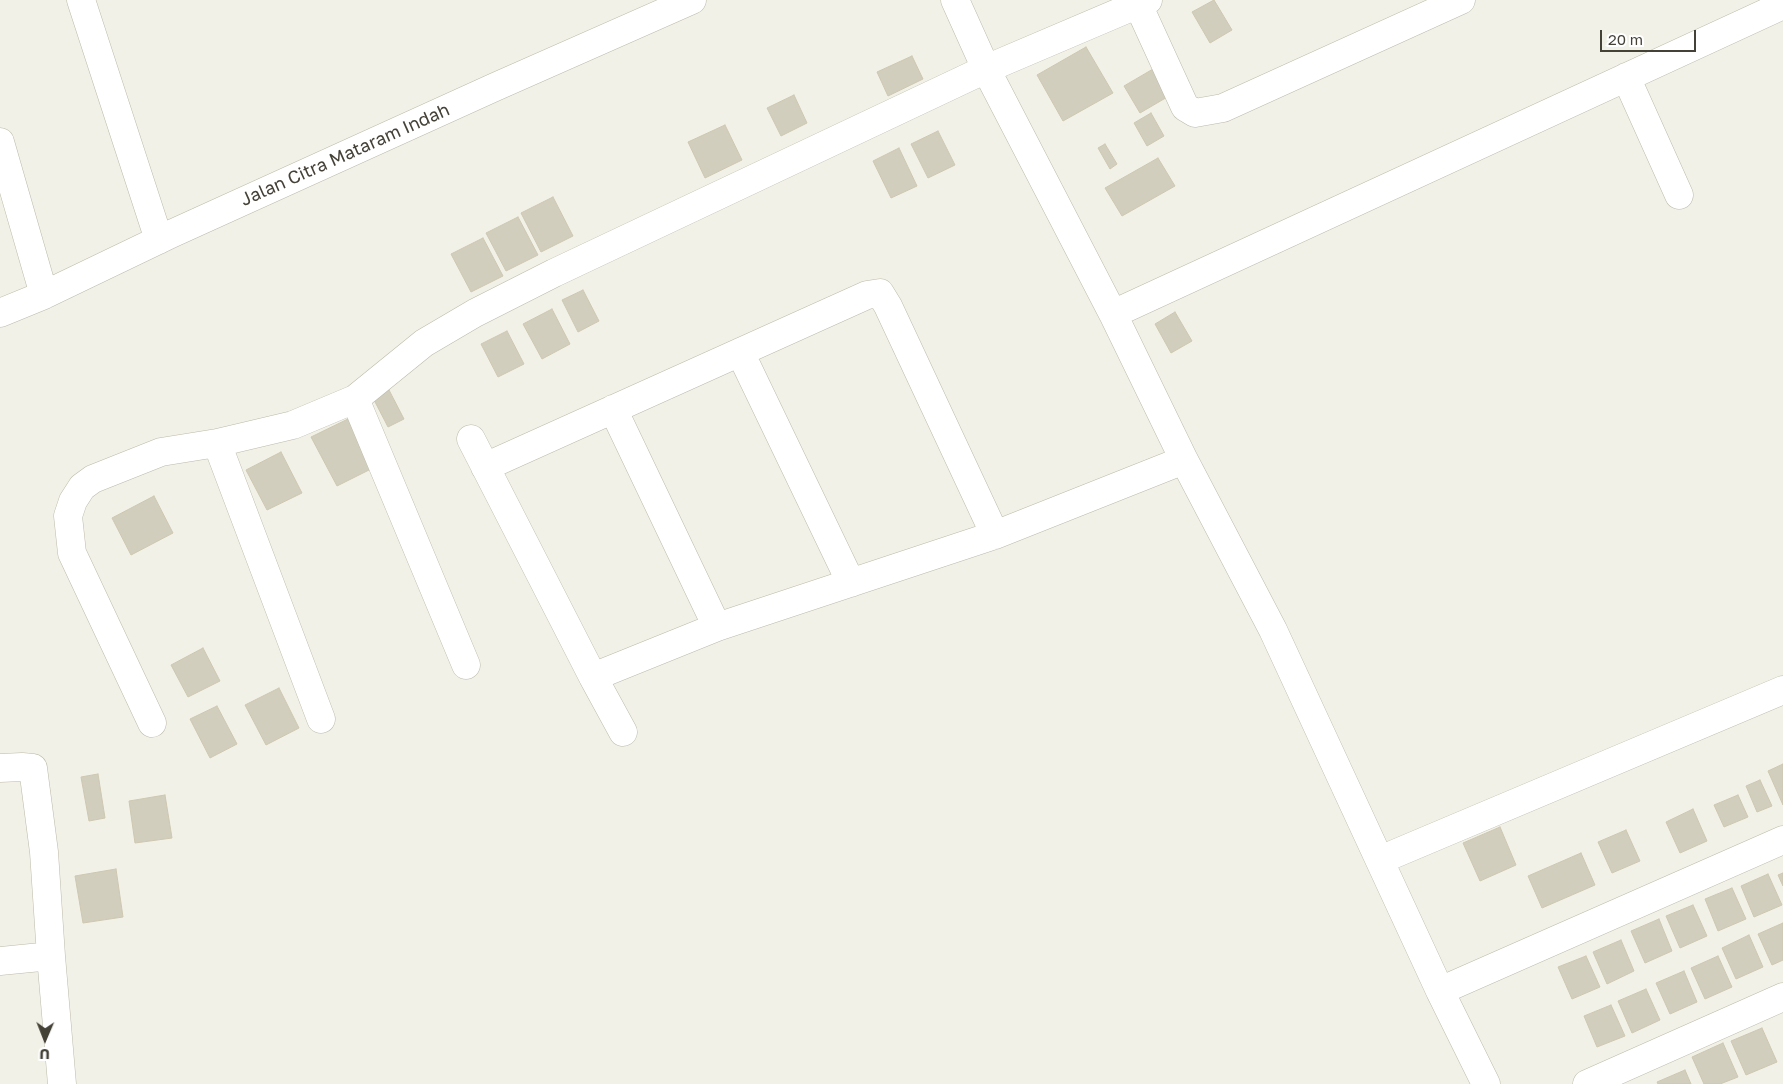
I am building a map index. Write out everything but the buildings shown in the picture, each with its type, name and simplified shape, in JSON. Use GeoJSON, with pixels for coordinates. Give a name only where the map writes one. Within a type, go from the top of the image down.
{"type":"FeatureCollection","features":[{"type":"Feature","properties":{"kind":"street"},"geometry":{"type":"LineString","coordinates":[[82,0],[159,240]]}},
{"type":"Feature","properties":{"kind":"street","name":"Jalan Citra Mataram Indah"},"geometry":{"type":"LineString","coordinates":[[0,313],[44,295],[159,240],[495,87],[692,0]]}},
{"type":"Feature","properties":{"kind":"street"},"geometry":{"type":"LineString","coordinates":[[955,0],[986,69],[1113,314],[1184,460],[1272,630],[1440,991],[1486,1084]]}},
{"type":"Feature","properties":{"kind":"street"},"geometry":{"type":"LineString","coordinates":[[152,723],[72,553],[68,516],[73,501],[82,487],[93,479],[162,452],[217,443],[293,425],[355,399],[424,343],[475,313],[554,273],[986,69],[1141,1],[1185,107],[1195,113],[1223,108],[1461,0]]}},
{"type":"Feature","properties":{"kind":"street"},"geometry":{"type":"LineString","coordinates":[[1113,314],[1783,5]]}},
{"type":"Feature","properties":{"kind":"street"},"geometry":{"type":"LineString","coordinates":[[1626,77],[1679,195]]}},
{"type":"Feature","properties":{"kind":"street"},"geometry":{"type":"LineString","coordinates":[[0,142],[44,295]]}},
{"type":"Feature","properties":{"kind":"street"},"geometry":{"type":"LineString","coordinates":[[485,467],[867,295],[880,293],[888,306],[995,535]]}},
{"type":"Feature","properties":{"kind":"street"},"geometry":{"type":"LineString","coordinates":[[740,352],[851,583]]}},
{"type":"Feature","properties":{"kind":"street"},"geometry":{"type":"LineString","coordinates":[[355,399],[466,665]]}},
{"type":"Feature","properties":{"kind":"street"},"geometry":{"type":"LineString","coordinates":[[613,409],[717,627]]}},
{"type":"Feature","properties":{"kind":"street"},"geometry":{"type":"LineString","coordinates":[[470,438],[593,678],[623,732]]}},
{"type":"Feature","properties":{"kind":"street"},"geometry":{"type":"LineString","coordinates":[[217,443],[321,719]]}},
{"type":"Feature","properties":{"kind":"street"},"geometry":{"type":"LineString","coordinates":[[593,678],[717,627],[995,535],[1184,460]]}},
{"type":"Feature","properties":{"kind":"street"},"geometry":{"type":"LineString","coordinates":[[1380,860],[1783,690]]}},
{"type":"Feature","properties":{"kind":"street"},"geometry":{"type":"LineString","coordinates":[[7,767],[33,768],[44,852],[29,958],[62,1084]]}},
{"type":"Feature","properties":{"kind":"street"},"geometry":{"type":"LineString","coordinates":[[1440,991],[1783,840]]}},
{"type":"Feature","properties":{"kind":"street"},"geometry":{"type":"LineString","coordinates":[[1587,1084],[1783,997]]}}]}
